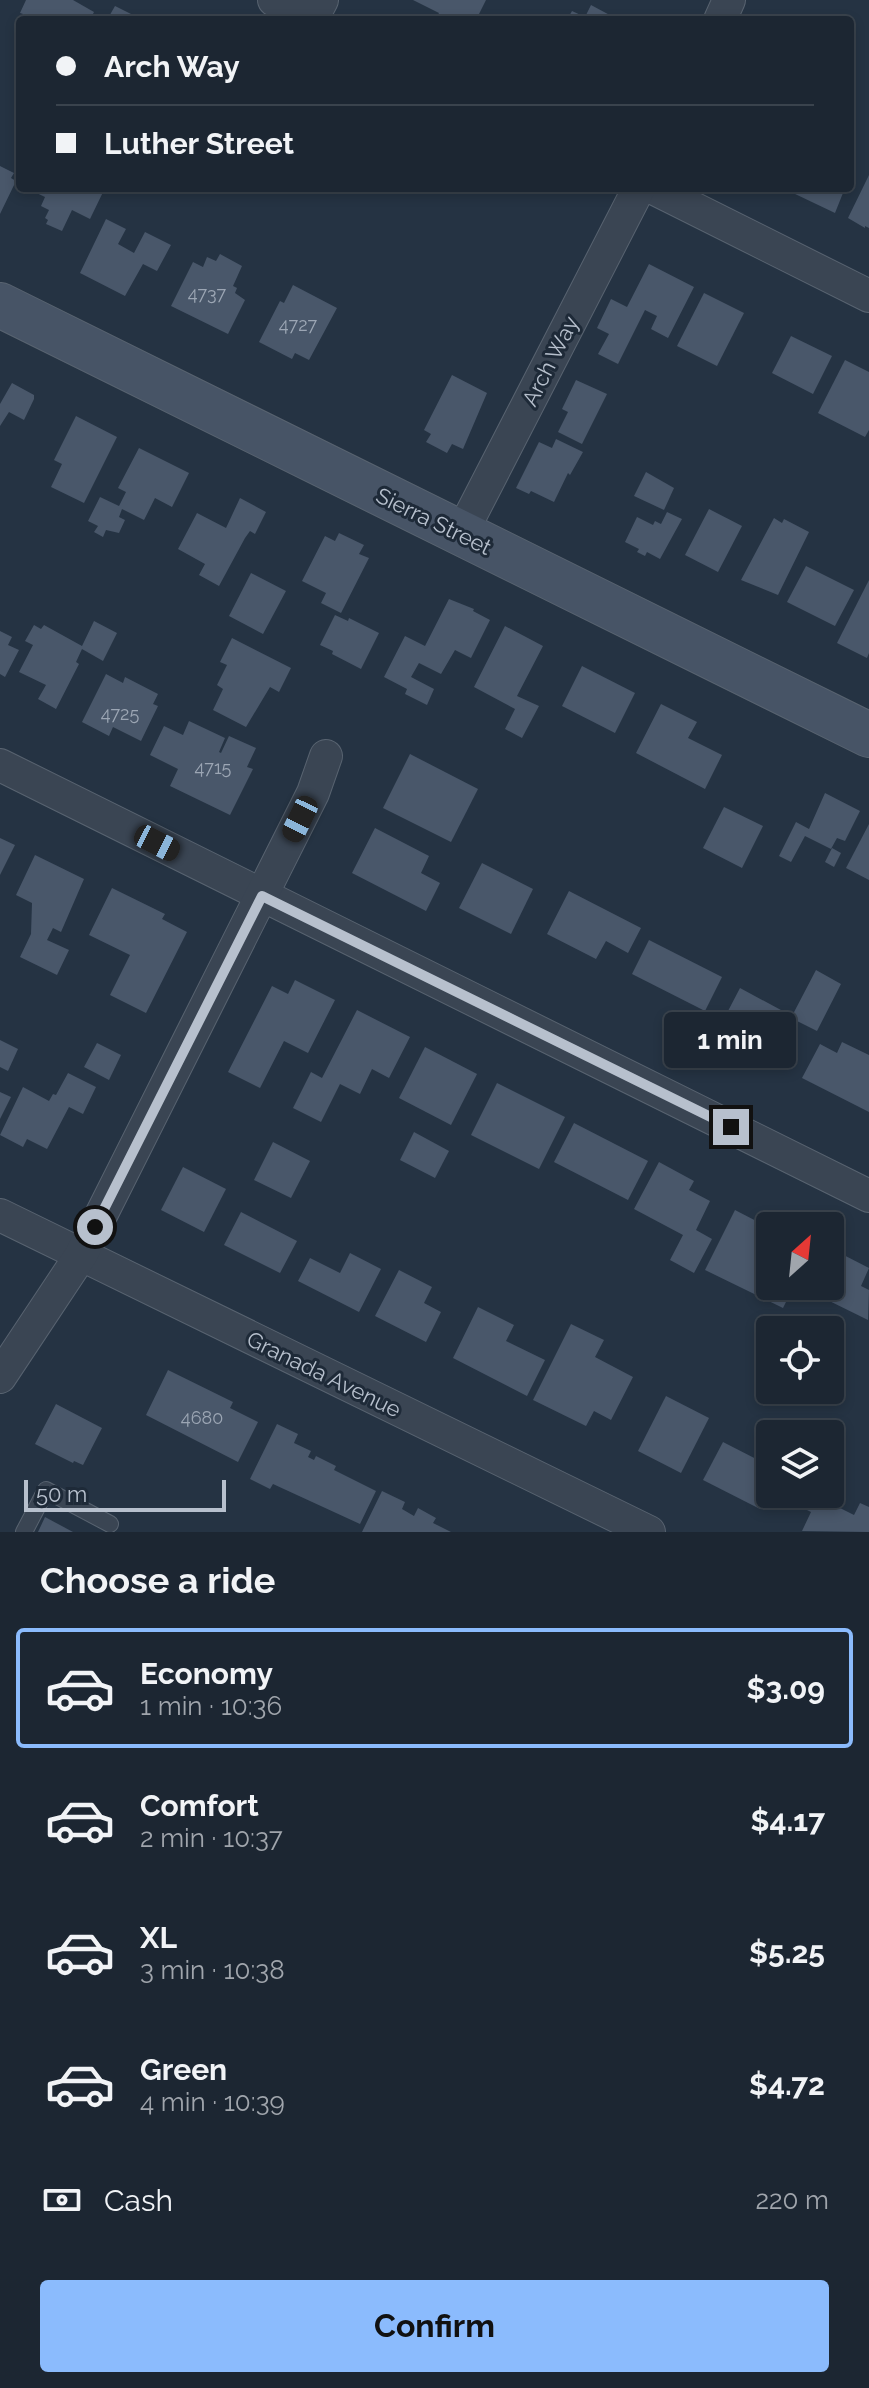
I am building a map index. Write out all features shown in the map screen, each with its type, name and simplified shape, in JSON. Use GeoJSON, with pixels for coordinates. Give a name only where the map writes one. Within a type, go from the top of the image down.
{"type":"FeatureCollection","features":[{"type":"Feature","properties":{"kind":"street"},"geometry":{"type":"LineString","coordinates":[[274,0],[306,16]]}},
{"type":"Feature","properties":{"kind":"street","name":"Arch Way"},"geometry":{"type":"LineString","coordinates":[[461,534],[637,192]]}},
{"type":"Feature","properties":{"kind":"street"},"geometry":{"type":"LineString","coordinates":[[661,192],[869,296]]}},
{"type":"Feature","properties":{"kind":"street","name":"Sierra Street"},"geometry":{"type":"LineString","coordinates":[[0,305],[869,735]]}},
{"type":"Feature","properties":{"kind":"street"},"geometry":{"type":"LineString","coordinates":[[0,1377],[81,1255],[313,793],[326,756]]}},
{"type":"Feature","properties":{"kind":"street"},"geometry":{"type":"LineString","coordinates":[[0,765],[869,1196]]}},
{"type":"Feature","properties":{"kind":"street","name":"Granada Avenue"},"geometry":{"type":"LineString","coordinates":[[0,1215],[649,1532]]}},
{"type":"Feature","properties":{"kind":"lane"},"geometry":{"type":"LineString","coordinates":[[24,1532],[46,1490],[110,1524]]}},
{"type":"Feature","properties":{"kind":"building"},"geometry":{"type":"Polygon","coordinates":[[[26,0],[73,0],[94,12],[92,16],[22,16],[20,13],[26,0]]]}},
{"type":"Feature","properties":{"kind":"building"},"geometry":{"type":"Polygon","coordinates":[[[413,0],[486,0],[478,16],[437,16],[439,13],[413,0]]]}},
{"type":"Feature","properties":{"kind":"building"},"geometry":{"type":"Polygon","coordinates":[[[591,5],[612,16],[586,16],[591,5]]]}},
{"type":"Feature","properties":{"kind":"building"},"geometry":{"type":"Polygon","coordinates":[[[115,6],[135,16],[109,16],[115,6]]]}},
{"type":"Feature","properties":{"kind":"building"},"geometry":{"type":"Polygon","coordinates":[[[0,166],[14,173],[11,178],[16,181],[0,214],[0,166]]]}},
{"type":"Feature","properties":{"kind":"building"},"geometry":{"type":"Polygon","coordinates":[[[869,175],[869,228],[865,228],[848,218],[869,175]]]}},
{"type":"Feature","properties":{"kind":"building"},"geometry":{"type":"Polygon","coordinates":[[[34,192],[103,192],[90,219],[72,210],[62,231],[46,224],[49,210],[41,206],[45,197],[34,192]]]}},
{"type":"Feature","properties":{"kind":"building"},"geometry":{"type":"Polygon","coordinates":[[[793,192],[843,192],[835,213],[793,192]]]}},
{"type":"Feature","properties":{"kind":"building"},"geometry":{"type":"Polygon","coordinates":[[[106,219],[126,229],[118,244],[134,253],[145,232],[171,245],[157,271],[143,264],[125,296],[80,273],[106,219]]]}},
{"type":"Feature","properties":{"kind":"building"},"geometry":{"type":"Polygon","coordinates":[[[220,254],[242,266],[233,286],[237,288],[235,293],[245,300],[228,334],[171,306],[193,262],[203,267],[207,257],[216,261],[220,254]]]}},
{"type":"Feature","properties":{"kind":"building"},"geometry":{"type":"Polygon","coordinates":[[[649,264],[694,287],[668,338],[651,329],[657,316],[645,310],[618,364],[598,354],[609,334],[597,328],[611,299],[627,307],[649,264]]]}},
{"type":"Feature","properties":{"kind":"building"},"geometry":{"type":"Polygon","coordinates":[[[293,285],[337,308],[309,360],[295,353],[292,359],[259,342],[280,301],[284,303],[293,285]]]}},
{"type":"Feature","properties":{"kind":"building"},"geometry":{"type":"Polygon","coordinates":[[[704,293],[744,313],[717,366],[677,346],[704,293]]]}},
{"type":"Feature","properties":{"kind":"building"},"geometry":{"type":"Polygon","coordinates":[[[791,336],[832,356],[813,394],[772,373],[791,336]]]}},
{"type":"Feature","properties":{"kind":"building"},"geometry":{"type":"Polygon","coordinates":[[[845,360],[869,372],[869,430],[865,437],[818,413],[845,360]]]}},
{"type":"Feature","properties":{"kind":"building"},"geometry":{"type":"Polygon","coordinates":[[[452,375],[487,393],[463,449],[452,444],[447,453],[426,442],[431,434],[424,430],[452,375]]]}},
{"type":"Feature","properties":{"kind":"building"},"geometry":{"type":"Polygon","coordinates":[[[576,380],[607,394],[582,444],[558,432],[568,412],[562,409],[576,380]]]}},
{"type":"Feature","properties":{"kind":"building"},"geometry":{"type":"Polygon","coordinates":[[[12,383],[34,395],[34,399],[24,420],[9,412],[0,426],[0,404],[12,383]]]}},
{"type":"Feature","properties":{"kind":"building"},"geometry":{"type":"Polygon","coordinates":[[[76,416],[117,437],[84,503],[51,487],[62,464],[54,460],[76,416]]]}},
{"type":"Feature","properties":{"kind":"building"},"geometry":{"type":"Polygon","coordinates":[[[556,439],[583,452],[570,475],[568,473],[554,502],[516,488],[539,442],[552,448],[556,439]]]}},
{"type":"Feature","properties":{"kind":"building"},"geometry":{"type":"Polygon","coordinates":[[[139,448],[189,473],[172,507],[155,498],[144,520],[122,509],[119,517],[125,520],[119,533],[106,530],[103,537],[94,532],[98,526],[88,521],[100,497],[119,506],[126,492],[118,488],[139,448]]]}},
{"type":"Feature","properties":{"kind":"building"},"geometry":{"type":"Polygon","coordinates":[[[646,472],[674,488],[664,510],[634,496],[646,472]]]}},
{"type":"Feature","properties":{"kind":"building"},"geometry":{"type":"Polygon","coordinates":[[[240,498],[266,512],[255,534],[250,531],[245,538],[219,586],[199,575],[205,564],[178,549],[197,513],[226,528],[240,498]]]}},
{"type":"Feature","properties":{"kind":"building"},"geometry":{"type":"Polygon","coordinates":[[[709,509],[742,526],[718,572],[685,555],[709,509]]]}},
{"type":"Feature","properties":{"kind":"building"},"geometry":{"type":"Polygon","coordinates":[[[667,512],[682,519],[660,559],[647,552],[645,556],[625,542],[637,517],[653,525],[655,521],[661,524],[667,512]]]}},
{"type":"Feature","properties":{"kind":"building"},"geometry":{"type":"Polygon","coordinates":[[[774,518],[782,523],[784,519],[809,532],[778,595],[741,580],[774,518]]]}},
{"type":"Feature","properties":{"kind":"building"},"geometry":{"type":"Polygon","coordinates":[[[339,533],[364,545],[359,554],[369,558],[341,613],[321,603],[326,593],[302,581],[325,536],[335,541],[339,533]]]}},
{"type":"Feature","properties":{"kind":"building"},"geometry":{"type":"Polygon","coordinates":[[[806,566],[854,590],[835,626],[787,602],[806,566]]]}},
{"type":"Feature","properties":{"kind":"building"},"geometry":{"type":"Polygon","coordinates":[[[251,573],[286,591],[263,634],[229,616],[251,573]]]}},
{"type":"Feature","properties":{"kind":"building"},"geometry":{"type":"Polygon","coordinates":[[[869,580],[869,653],[867,658],[837,643],[869,580]]]}},
{"type":"Feature","properties":{"kind":"building"},"geometry":{"type":"Polygon","coordinates":[[[449,599],[474,609],[490,620],[471,658],[455,650],[441,674],[419,663],[411,677],[434,689],[427,705],[405,694],[407,689],[384,677],[405,636],[425,646],[449,599]]]}},
{"type":"Feature","properties":{"kind":"building"},"geometry":{"type":"Polygon","coordinates":[[[335,615],[348,621],[349,618],[379,633],[361,669],[320,645],[335,615]]]}},
{"type":"Feature","properties":{"kind":"building"},"geometry":{"type":"Polygon","coordinates":[[[94,621],[117,633],[103,661],[82,649],[76,662],[79,664],[56,709],[38,699],[46,685],[19,672],[33,645],[25,641],[34,625],[41,629],[44,625],[82,646],[94,621]]]}},
{"type":"Feature","properties":{"kind":"building"},"geometry":{"type":"Polygon","coordinates":[[[505,626],[543,646],[517,696],[539,706],[522,738],[505,729],[515,709],[474,687],[505,626]]]}},
{"type":"Feature","properties":{"kind":"building"},"geometry":{"type":"Polygon","coordinates":[[[0,631],[12,637],[8,645],[19,650],[5,677],[0,674],[0,631]]]}},
{"type":"Feature","properties":{"kind":"building"},"geometry":{"type":"Polygon","coordinates":[[[232,638],[291,668],[279,692],[270,687],[246,727],[213,710],[223,689],[217,685],[227,665],[220,662],[232,638]]]}},
{"type":"Feature","properties":{"kind":"building"},"geometry":{"type":"Polygon","coordinates":[[[582,666],[635,693],[615,733],[562,706],[582,666]]]}},
{"type":"Feature","properties":{"kind":"building"},"geometry":{"type":"Polygon","coordinates":[[[106,674],[123,683],[125,677],[158,694],[153,704],[158,706],[141,741],[113,727],[109,736],[82,722],[106,674]]]}},
{"type":"Feature","properties":{"kind":"building"},"geometry":{"type":"Polygon","coordinates":[[[661,704],[697,722],[688,738],[722,755],[705,789],[636,753],[661,704]]]}},
{"type":"Feature","properties":{"kind":"building"},"geometry":{"type":"Polygon","coordinates":[[[189,721],[225,738],[221,753],[229,736],[256,748],[247,767],[253,769],[230,815],[170,786],[178,769],[150,755],[164,726],[183,735],[189,721]]]}},
{"type":"Feature","properties":{"kind":"building"},"geometry":{"type":"Polygon","coordinates":[[[410,754],[478,789],[451,842],[383,808],[410,754]]]}},
{"type":"Feature","properties":{"kind":"building"},"geometry":{"type":"Polygon","coordinates":[[[825,793],[860,811],[845,841],[837,838],[831,849],[805,836],[791,862],[779,856],[796,822],[809,829],[825,793]]]}},
{"type":"Feature","properties":{"kind":"building"},"geometry":{"type":"Polygon","coordinates":[[[724,807],[763,826],[742,868],[703,848],[724,807]]]}},
{"type":"Feature","properties":{"kind":"building"},"geometry":{"type":"Polygon","coordinates":[[[869,824],[869,880],[846,868],[869,824]]]}},
{"type":"Feature","properties":{"kind":"building"},"geometry":{"type":"Polygon","coordinates":[[[375,828],[429,856],[421,873],[440,883],[426,911],[352,873],[375,828]]]}},
{"type":"Feature","properties":{"kind":"building"},"geometry":{"type":"Polygon","coordinates":[[[0,838],[15,845],[0,875],[0,838]]]}},
{"type":"Feature","properties":{"kind":"building"},"geometry":{"type":"Polygon","coordinates":[[[832,848],[841,853],[834,867],[825,862],[832,848]]]}},
{"type":"Feature","properties":{"kind":"building"},"geometry":{"type":"Polygon","coordinates":[[[35,855],[84,879],[61,932],[53,928],[47,940],[69,950],[57,975],[20,957],[31,934],[32,903],[16,895],[35,855]]]}},
{"type":"Feature","properties":{"kind":"building"},"geometry":{"type":"Polygon","coordinates":[[[482,863],[533,889],[511,934],[459,908],[482,863]]]}},
{"type":"Feature","properties":{"kind":"building"},"geometry":{"type":"Polygon","coordinates":[[[112,888],[165,914],[162,919],[187,932],[146,1013],[110,995],[130,955],[89,935],[112,888]]]}},
{"type":"Feature","properties":{"kind":"building"},"geometry":{"type":"Polygon","coordinates":[[[569,891],[641,928],[628,953],[606,941],[596,959],[547,934],[569,891]]]}},
{"type":"Feature","properties":{"kind":"building"},"geometry":{"type":"Polygon","coordinates":[[[649,940],[722,977],[705,1011],[632,974],[649,940]]]}},
{"type":"Feature","properties":{"kind":"building"},"geometry":{"type":"Polygon","coordinates":[[[816,970],[841,984],[817,1031],[797,1021],[775,1065],[716,1034],[740,988],[792,1016],[816,970]]]}},
{"type":"Feature","properties":{"kind":"building"},"geometry":{"type":"Polygon","coordinates":[[[295,980],[335,1000],[308,1053],[284,1041],[260,1088],[228,1072],[272,986],[288,994],[295,980]]]}},
{"type":"Feature","properties":{"kind":"building"},"geometry":{"type":"Polygon","coordinates":[[[357,1010],[410,1037],[389,1078],[372,1069],[360,1094],[340,1084],[321,1122],[293,1108],[311,1072],[322,1078],[357,1010]]]}},
{"type":"Feature","properties":{"kind":"building"},"geometry":{"type":"Polygon","coordinates":[[[0,1040],[18,1049],[8,1071],[0,1067],[0,1040]]]}},
{"type":"Feature","properties":{"kind":"building"},"geometry":{"type":"Polygon","coordinates":[[[842,1042],[869,1055],[869,1112],[802,1078],[820,1044],[837,1053],[842,1042]]]}},
{"type":"Feature","properties":{"kind":"building"},"geometry":{"type":"Polygon","coordinates":[[[97,1043],[121,1055],[109,1080],[84,1067],[97,1043]]]}},
{"type":"Feature","properties":{"kind":"building"},"geometry":{"type":"Polygon","coordinates":[[[425,1047],[477,1074],[451,1125],[399,1098],[425,1047]]]}},
{"type":"Feature","properties":{"kind":"building"},"geometry":{"type":"Polygon","coordinates":[[[68,1073],[96,1087],[83,1114],[69,1107],[47,1149],[27,1139],[23,1147],[0,1135],[23,1087],[49,1101],[53,1094],[56,1095],[68,1073]]]}},
{"type":"Feature","properties":{"kind":"building"},"geometry":{"type":"Polygon","coordinates":[[[497,1083],[565,1117],[539,1169],[471,1135],[497,1083]]]}},
{"type":"Feature","properties":{"kind":"building"},"geometry":{"type":"Polygon","coordinates":[[[0,1092],[11,1097],[0,1119],[0,1092]]]}},
{"type":"Feature","properties":{"kind":"building"},"geometry":{"type":"Polygon","coordinates":[[[574,1123],[648,1161],[628,1200],[554,1162],[574,1123]]]}},
{"type":"Feature","properties":{"kind":"building"},"geometry":{"type":"Polygon","coordinates":[[[414,1132],[449,1151],[435,1178],[400,1160],[414,1132]]]}},
{"type":"Feature","properties":{"kind":"building"},"geometry":{"type":"Polygon","coordinates":[[[273,1142],[310,1161],[291,1198],[254,1180],[273,1142]]]}},
{"type":"Feature","properties":{"kind":"building"},"geometry":{"type":"Polygon","coordinates":[[[659,1162],[694,1181],[689,1190],[710,1201],[696,1230],[712,1239],[694,1273],[670,1260],[683,1235],[634,1209],[659,1162]]]}},
{"type":"Feature","properties":{"kind":"building"},"geometry":{"type":"Polygon","coordinates":[[[183,1167],[226,1189],[204,1232],[161,1210],[183,1167]]]}},
{"type":"Feature","properties":{"kind":"building"},"geometry":{"type":"Polygon","coordinates":[[[735,1210],[756,1221],[756,1295],[705,1270],[735,1210]]]}},
{"type":"Feature","properties":{"kind":"building"},"geometry":{"type":"Polygon","coordinates":[[[241,1212],[297,1241],[280,1273],[224,1245],[241,1212]]]}},
{"type":"Feature","properties":{"kind":"building"},"geometry":{"type":"Polygon","coordinates":[[[350,1253],[381,1269],[359,1312],[298,1281],[310,1258],[340,1273],[350,1253]]]}},
{"type":"Feature","properties":{"kind":"building"},"geometry":{"type":"Polygon","coordinates":[[[844,1255],[869,1268],[861,1286],[869,1290],[868,1320],[827,1300],[844,1300],[844,1255]]]}},
{"type":"Feature","properties":{"kind":"building"},"geometry":{"type":"Polygon","coordinates":[[[399,1270],[432,1287],[424,1303],[441,1312],[426,1342],[375,1316],[399,1270]]]}},
{"type":"Feature","properties":{"kind":"building"},"geometry":{"type":"Polygon","coordinates":[[[767,1300],[787,1300],[783,1308],[767,1300]]]}},
{"type":"Feature","properties":{"kind":"building"},"geometry":{"type":"Polygon","coordinates":[[[478,1307],[514,1325],[506,1341],[545,1360],[527,1396],[453,1358],[478,1307]]]}},
{"type":"Feature","properties":{"kind":"building"},"geometry":{"type":"Polygon","coordinates":[[[571,1324],[604,1340],[595,1357],[633,1377],[611,1420],[594,1411],[586,1426],[533,1400],[571,1324]]]}},
{"type":"Feature","properties":{"kind":"building"},"geometry":{"type":"Polygon","coordinates":[[[168,1370],[233,1402],[230,1408],[258,1422],[238,1462],[146,1415],[168,1370]]]}},
{"type":"Feature","properties":{"kind":"building"},"geometry":{"type":"Polygon","coordinates":[[[666,1396],[709,1418],[681,1473],[638,1451],[666,1396]]]}},
{"type":"Feature","properties":{"kind":"building"},"geometry":{"type":"Polygon","coordinates":[[[56,1404],[102,1428],[83,1465],[35,1444],[56,1404]]]}},
{"type":"Feature","properties":{"kind":"building"},"geometry":{"type":"Polygon","coordinates":[[[277,1424],[298,1434],[294,1443],[311,1451],[308,1457],[314,1460],[316,1456],[336,1466],[334,1470],[376,1491],[360,1524],[273,1484],[270,1489],[250,1479],[277,1424]]]}},
{"type":"Feature","properties":{"kind":"building"},"geometry":{"type":"Polygon","coordinates":[[[723,1442],[756,1459],[756,1507],[703,1480],[723,1442]]]}},
{"type":"Feature","properties":{"kind":"building"},"geometry":{"type":"Polygon","coordinates":[[[382,1491],[405,1502],[402,1509],[414,1516],[418,1508],[436,1518],[433,1523],[451,1532],[362,1532],[382,1491]]]}},
{"type":"Feature","properties":{"kind":"building"},"geometry":{"type":"Polygon","coordinates":[[[860,1503],[869,1507],[869,1532],[802,1531],[811,1512],[803,1508],[840,1508],[854,1515],[860,1503]]]}},
{"type":"Feature","properties":{"kind":"building"},"geometry":{"type":"Polygon","coordinates":[[[45,1517],[73,1532],[38,1532],[45,1517]]]}},
{"type":"Feature","properties":{"kind":"route"},"geometry":{"type":"LineString","coordinates":[[95,1227],[262,896],[731,1127]]}}]}
